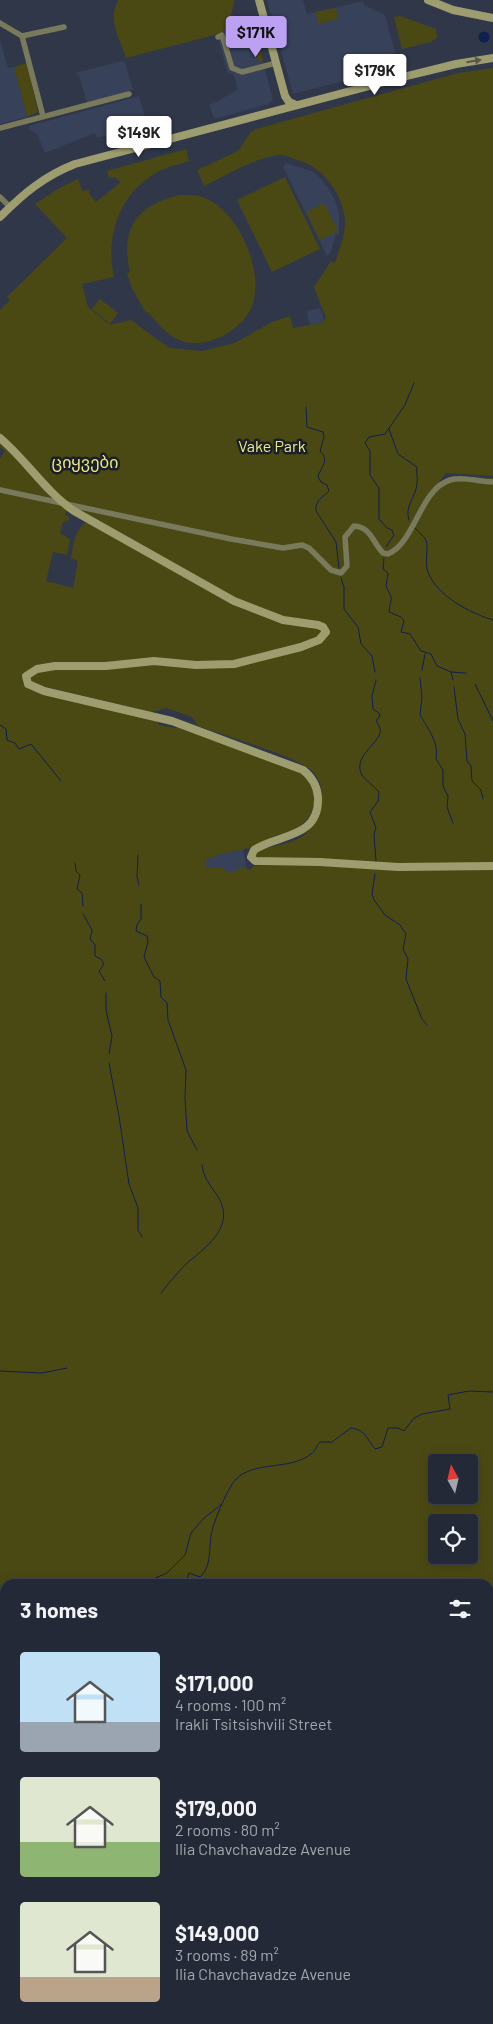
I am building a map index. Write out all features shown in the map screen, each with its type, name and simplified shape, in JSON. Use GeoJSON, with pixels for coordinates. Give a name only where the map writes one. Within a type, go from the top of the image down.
{"type":"FeatureCollection","features":[{"type":"Feature","properties":{"kind":"street"},"geometry":{"type":"LineString","coordinates":[[259,0],[285,96],[287,100],[296,105]]}},
{"type":"Feature","properties":{"kind":"street"},"geometry":{"type":"LineString","coordinates":[[428,0],[453,10],[493,18]]}},
{"type":"Feature","properties":{"kind":"street"},"geometry":{"type":"LineString","coordinates":[[0,24],[22,36],[64,27]]}},
{"type":"Feature","properties":{"kind":"street"},"geometry":{"type":"LineString","coordinates":[[218,36],[222,35],[232,68],[236,71],[242,72],[276,64]]}},
{"type":"Feature","properties":{"kind":"street"},"geometry":{"type":"LineString","coordinates":[[22,36],[43,116]]}},
{"type":"Feature","properties":{"kind":"street"},"geometry":{"type":"LineString","coordinates":[[0,217],[37,183],[54,172],[75,164],[456,64],[493,58]]}},
{"type":"Feature","properties":{"kind":"street"},"geometry":{"type":"LineString","coordinates":[[0,128],[129,94]]}},
{"type":"Feature","properties":{"kind":"street"},"geometry":{"type":"LineString","coordinates":[[272,111],[282,102],[285,96]]}},
{"type":"Feature","properties":{"kind":"street"},"geometry":{"type":"LineString","coordinates":[[0,196],[10,207]]}},
{"type":"Feature","properties":{"kind":"street"},"geometry":{"type":"LineString","coordinates":[[0,438],[24,460],[55,497],[66,505],[234,601],[283,620],[318,625],[325,629],[326,634],[319,640],[301,647],[234,664],[196,665],[154,661],[106,666],[55,666],[31,671],[26,676],[28,684],[44,691],[172,721],[303,770],[312,778],[318,793],[317,806],[312,818],[294,835],[254,850],[251,857],[255,861],[320,862],[398,867],[493,866]]}},
{"type":"Feature","properties":{"kind":"street"},"geometry":{"type":"LineString","coordinates":[[0,490],[231,539],[283,548],[302,546],[309,548],[331,570],[341,573],[347,566],[345,544],[350,529],[354,526],[364,529],[373,538],[380,550],[388,554],[404,540],[423,508],[442,484],[456,478],[493,482]]}},
{"type":"Feature","properties":{"kind":"shaded area"},"geometry":{"type":"Polygon","coordinates":[[[267,0],[303,0],[307,14],[363,1],[364,5],[385,15],[396,56],[398,56],[401,66],[293,94],[267,0]]]}},
{"type":"Feature","properties":{"kind":"shaded area"},"geometry":{"type":"Polygon","coordinates":[[[233,14],[235,20],[246,18],[258,61],[263,61],[273,100],[269,104],[214,119],[209,104],[238,89],[233,73],[228,74],[217,35],[229,23],[233,14]]]}},
{"type":"Feature","properties":{"kind":"shaded area"},"geometry":{"type":"Polygon","coordinates":[[[0,40],[8,68],[14,67],[27,117],[0,124],[0,40]]]}},
{"type":"Feature","properties":{"kind":"shaded area"},"geometry":{"type":"Polygon","coordinates":[[[122,61],[125,62],[133,90],[87,103],[79,76],[75,73],[122,61]]]}},
{"type":"Feature","properties":{"kind":"shaded area"},"geometry":{"type":"Polygon","coordinates":[[[139,96],[147,124],[125,130],[126,135],[112,138],[111,134],[97,138],[95,133],[45,153],[37,134],[30,130],[29,126],[139,96]]]}},
{"type":"Feature","properties":{"kind":"shaded area"},"geometry":{"type":"Polygon","coordinates":[[[286,163],[314,172],[326,185],[335,200],[339,214],[339,235],[336,234],[330,254],[327,256],[283,167],[286,163]]]}},
{"type":"Feature","properties":{"kind":"shaded area"},"geometry":{"type":"Polygon","coordinates":[[[320,308],[324,319],[320,323],[310,325],[306,311],[320,308]]]}},
{"type":"Feature","properties":{"kind":"shaded area"},"geometry":{"type":"Polygon","coordinates":[[[243,849],[247,871],[226,871],[205,867],[205,860],[243,849]]]}},
{"type":"Feature","properties":{"kind":"green space"},"geometry":{"type":"Polygon","coordinates":[[[118,0],[234,0],[234,3],[229,23],[222,33],[126,58],[114,23],[115,8],[118,0]]]}},
{"type":"Feature","properties":{"kind":"green space"},"geometry":{"type":"Polygon","coordinates":[[[336,8],[338,19],[318,24],[316,12],[336,8]]]}},
{"type":"Feature","properties":{"kind":"green space"},"geometry":{"type":"Polygon","coordinates":[[[252,16],[263,61],[258,62],[246,18],[252,16]]]}},
{"type":"Feature","properties":{"kind":"green space"},"geometry":{"type":"Polygon","coordinates":[[[400,16],[436,29],[437,37],[431,42],[402,49],[394,17],[400,16]]]}},
{"type":"Feature","properties":{"kind":"green space"},"geometry":{"type":"Polygon","coordinates":[[[27,63],[38,112],[27,117],[14,67],[27,63]]]}},
{"type":"Feature","properties":{"kind":"green space"},"geometry":{"type":"Polygon","coordinates":[[[493,68],[493,476],[446,473],[439,482],[493,478],[493,1579],[0,1579],[0,459],[5,451],[0,447],[0,310],[10,300],[7,297],[67,238],[35,204],[56,190],[78,179],[82,191],[89,190],[89,194],[96,202],[121,182],[115,177],[109,178],[107,171],[186,149],[189,161],[156,173],[133,192],[124,205],[114,232],[112,262],[114,277],[82,284],[88,307],[110,325],[131,320],[169,348],[202,351],[235,343],[272,322],[290,316],[293,328],[321,323],[326,318],[314,287],[331,261],[335,263],[345,227],[344,212],[332,185],[309,165],[281,155],[268,157],[249,164],[204,186],[197,170],[238,151],[251,132],[256,129],[458,73],[493,68]],[[67,510],[65,515],[70,517],[69,520],[63,522],[60,533],[70,539],[67,555],[53,552],[46,581],[73,588],[78,561],[71,558],[73,547],[77,534],[86,522],[67,510]],[[21,681],[30,690],[157,721],[159,725],[176,728],[177,725],[237,747],[240,751],[241,749],[291,768],[302,775],[310,784],[314,795],[313,808],[305,821],[283,836],[281,834],[249,848],[221,854],[205,860],[205,867],[222,867],[226,871],[237,871],[237,868],[242,867],[250,870],[254,866],[318,866],[261,859],[256,856],[256,852],[289,843],[301,837],[312,827],[320,811],[322,794],[321,786],[312,771],[292,759],[198,726],[192,717],[167,708],[151,712],[21,681]]]}},
{"type":"Feature","properties":{"kind":"green space"},"geometry":{"type":"Polygon","coordinates":[[[285,177],[320,249],[272,272],[237,200],[285,177]]]}},
{"type":"Feature","properties":{"kind":"green space"},"geometry":{"type":"Polygon","coordinates":[[[179,195],[196,195],[205,198],[217,205],[229,216],[246,244],[255,277],[255,292],[252,306],[247,315],[222,337],[200,343],[189,343],[174,338],[148,312],[146,313],[132,288],[127,273],[130,272],[127,243],[135,222],[142,213],[152,206],[179,195]]]}},
{"type":"Feature","properties":{"kind":"green space"},"geometry":{"type":"Polygon","coordinates":[[[324,203],[338,231],[320,240],[306,212],[324,203]]]}},
{"type":"Feature","properties":{"kind":"green space"},"geometry":{"type":"Polygon","coordinates":[[[100,299],[118,313],[110,324],[92,309],[100,299]]]}},
{"type":"Feature","properties":{"kind":"water"},"geometry":{"type":"Polygon","coordinates":[[[484,31],[490,37],[484,43],[478,37],[484,31]]]}},
{"type":"Feature","properties":{"kind":"waterway"},"geometry":{"type":"LineString","coordinates":[[386,547],[394,535],[392,530],[387,528],[379,519],[379,488],[370,475],[370,451],[365,443],[369,437],[385,434],[405,405],[414,383]]}},
{"type":"Feature","properties":{"kind":"waterway"},"geometry":{"type":"LineString","coordinates":[[306,407],[307,427],[323,432],[324,437],[320,451],[325,461],[318,477],[321,482],[327,485],[329,491],[318,502],[316,511],[336,542],[339,568]]}},
{"type":"Feature","properties":{"kind":"waterway"},"geometry":{"type":"LineString","coordinates":[[389,429],[398,454],[417,467],[417,484],[408,510],[409,520]]}},
{"type":"Feature","properties":{"kind":"waterway"},"geometry":{"type":"LineString","coordinates":[[415,528],[426,540],[427,568],[432,581],[446,596],[455,602],[474,613],[493,620]]}},
{"type":"Feature","properties":{"kind":"waterway"},"geometry":{"type":"LineString","coordinates":[[384,558],[383,569],[388,573],[386,586],[391,599],[389,612],[401,617],[404,621],[401,632],[410,634],[421,651],[431,654],[437,666],[451,672],[466,673]]}},
{"type":"Feature","properties":{"kind":"waterway"},"geometry":{"type":"LineString","coordinates":[[341,578],[344,587],[344,609],[358,627],[361,644],[372,656],[375,672]]}},
{"type":"Feature","properties":{"kind":"waterway"},"geometry":{"type":"LineString","coordinates":[[422,670],[425,654]]}},
{"type":"Feature","properties":{"kind":"waterway"},"geometry":{"type":"LineString","coordinates":[[451,672],[453,680]]}},
{"type":"Feature","properties":{"kind":"waterway"},"geometry":{"type":"LineString","coordinates":[[420,678],[422,697],[420,715],[436,747],[436,759],[443,770],[443,786],[448,796],[447,807],[453,823]]}},
{"type":"Feature","properties":{"kind":"waterway"},"geometry":{"type":"LineString","coordinates":[[376,680],[372,696],[373,709],[380,716],[376,721],[380,728],[380,733],[364,755],[360,768],[362,775],[379,792],[378,801],[370,812],[376,828],[374,834],[376,861]]}},
{"type":"Feature","properties":{"kind":"waterway"},"geometry":{"type":"LineString","coordinates":[[475,684],[493,721]]}},
{"type":"Feature","properties":{"kind":"waterway"},"geometry":{"type":"LineString","coordinates":[[454,687],[458,719],[465,734],[467,761],[471,766],[472,781],[481,790],[483,799]]}},
{"type":"Feature","properties":{"kind":"waterway"},"geometry":{"type":"LineString","coordinates":[[0,725],[6,729],[7,740],[15,743],[19,749],[31,744],[61,781]]}},
{"type":"Feature","properties":{"kind":"waterway"},"geometry":{"type":"LineString","coordinates":[[138,855],[137,877],[139,885]]}},
{"type":"Feature","properties":{"kind":"waterway"},"geometry":{"type":"LineString","coordinates":[[75,863],[76,871],[80,875],[77,889],[82,893],[83,906]]}},
{"type":"Feature","properties":{"kind":"waterway"},"geometry":{"type":"LineString","coordinates":[[375,874],[372,894],[374,900],[385,915],[400,925],[406,934],[403,949],[408,959],[406,979],[422,1019],[427,1025]]}},
{"type":"Feature","properties":{"kind":"waterway"},"geometry":{"type":"LineString","coordinates":[[141,904],[141,919],[136,931],[147,936],[148,942],[144,957],[154,977],[160,981],[161,997],[167,1003],[168,1020],[186,1070],[187,1131],[197,1150]]}},
{"type":"Feature","properties":{"kind":"waterway"},"geometry":{"type":"LineString","coordinates":[[83,914],[92,930],[90,939],[95,945],[95,956],[101,959],[104,964],[99,971],[105,981]]}},
{"type":"Feature","properties":{"kind":"waterway"},"geometry":{"type":"LineString","coordinates":[[106,993],[106,1010],[112,1036],[109,1054]]}},
{"type":"Feature","properties":{"kind":"waterway"},"geometry":{"type":"LineString","coordinates":[[109,1063],[129,1184],[138,1208],[138,1230],[142,1237]]}},
{"type":"Feature","properties":{"kind":"waterway"},"geometry":{"type":"LineString","coordinates":[[161,1293],[176,1274],[212,1241],[221,1226],[223,1209],[219,1198],[203,1172],[202,1165]]}},
{"type":"Feature","properties":{"kind":"waterway"},"geometry":{"type":"LineString","coordinates":[[0,1371],[42,1373],[67,1368]]}},
{"type":"Feature","properties":{"kind":"waterway"},"geometry":{"type":"LineString","coordinates":[[187,1579],[189,1573],[200,1577],[207,1567],[212,1531],[219,1511],[233,1483],[244,1473],[253,1469],[302,1459],[312,1453],[320,1442],[332,1442],[351,1428],[363,1433],[375,1449],[382,1447],[388,1428],[398,1428],[404,1431],[414,1418],[422,1414],[450,1409],[448,1395],[469,1391],[493,1392]]}},
{"type":"Feature","properties":{"kind":"waterway"},"geometry":{"type":"LineString","coordinates":[[153,1579],[167,1573],[185,1555],[191,1533],[204,1518],[222,1504]]}},
{"type":"Feature","properties":{"kind":"park label","name":"Vake Park"},"geometry":{"type":"Point","coordinates":[272,446]}},
{"type":"Feature","properties":{"kind":"park label","name":"ციყვები"},"geometry":{"type":"Point","coordinates":[85,462]}}]}
